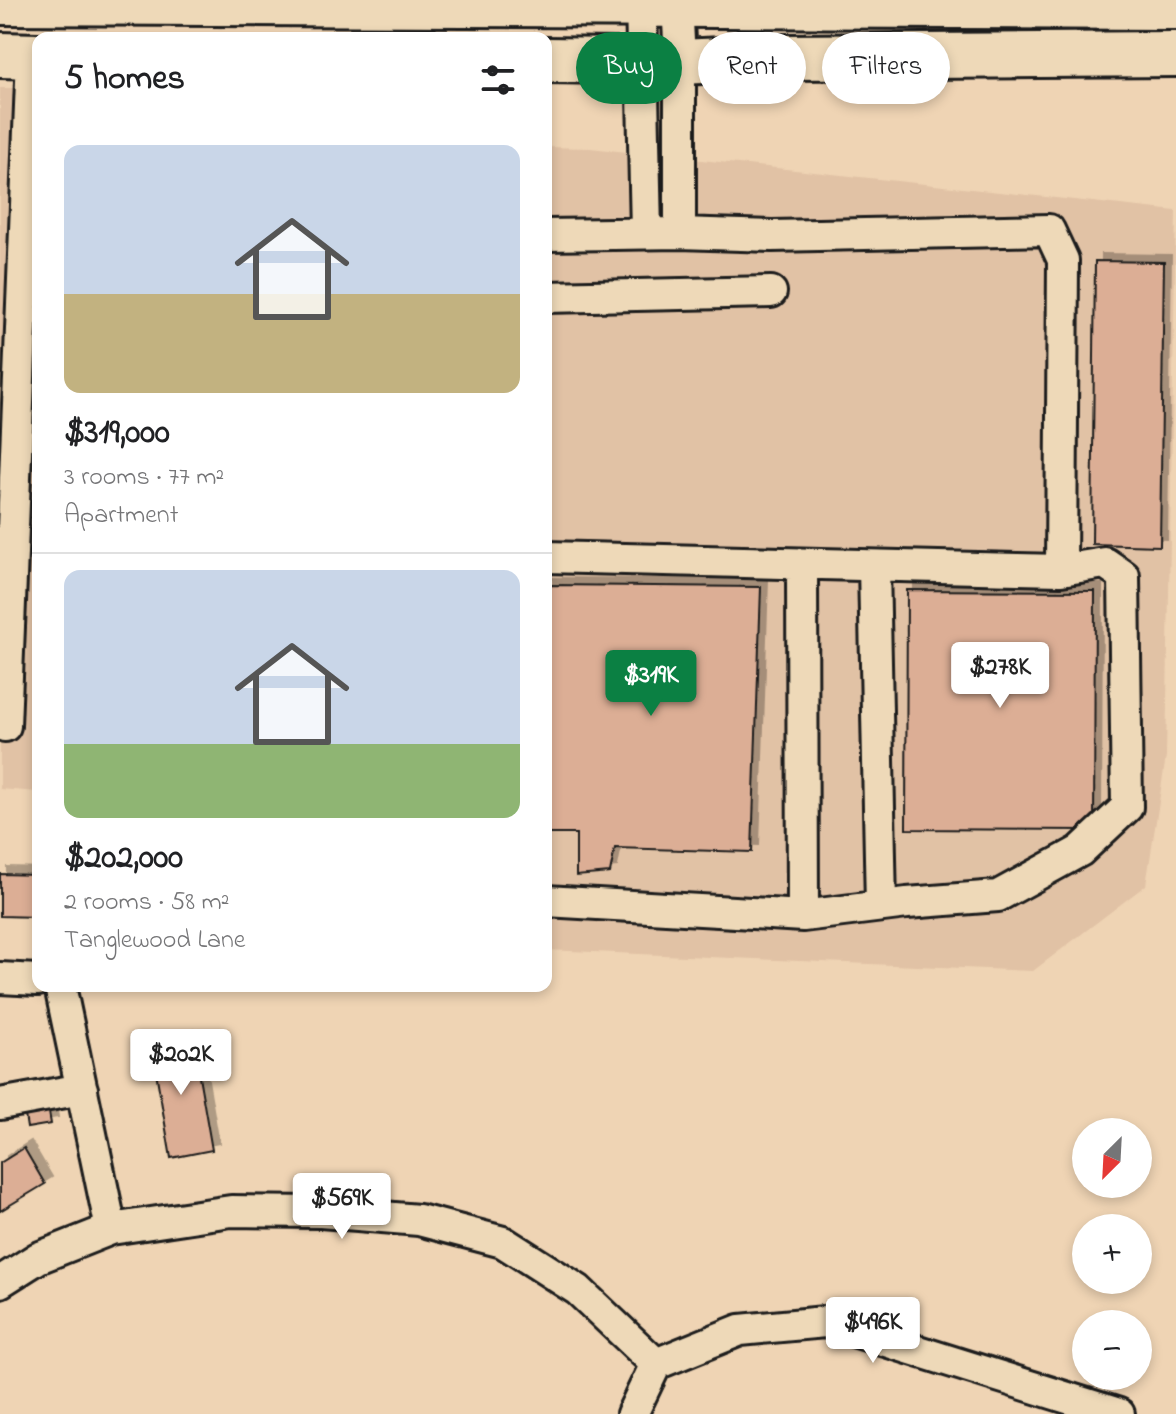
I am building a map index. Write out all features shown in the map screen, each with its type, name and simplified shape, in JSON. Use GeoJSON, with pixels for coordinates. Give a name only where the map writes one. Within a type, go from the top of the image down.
{"type":"FeatureCollection","features":[{"type":"Feature","properties":{"kind":"highway"},"geometry":{"type":"LineString","coordinates":[[0,2],[659,2],[1176,7]]}},
{"type":"Feature","properties":{"kind":"highway"},"geometry":{"type":"LineString","coordinates":[[682,61],[787,57],[1176,54]]}},
{"type":"Feature","properties":{"kind":"highway"},"geometry":{"type":"LineString","coordinates":[[552,60],[576,61]]}},
{"type":"Feature","properties":{"kind":"street"},"geometry":{"type":"LineString","coordinates":[[659,2],[660,32]]}},
{"type":"Feature","properties":{"kind":"street"},"geometry":{"type":"LineString","coordinates":[[5,726],[6,531],[23,56]]}},
{"type":"Feature","properties":{"kind":"street"},"geometry":{"type":"LineString","coordinates":[[646,233],[657,104]]}},
{"type":"Feature","properties":{"kind":"street"},"geometry":{"type":"LineString","coordinates":[[666,104],[680,233]]}},
{"type":"Feature","properties":{"kind":"street"},"geometry":{"type":"LineString","coordinates":[[552,235],[680,233],[772,236],[1049,230],[1063,260],[1061,570]]}},
{"type":"Feature","properties":{"kind":"street"},"geometry":{"type":"LineString","coordinates":[[552,297],[771,292]]}},
{"type":"Feature","properties":{"kind":"street"},"geometry":{"type":"LineString","coordinates":[[552,557],[1061,570],[1105,563],[1124,576],[1127,807],[1080,851],[998,896],[803,916],[552,901]]}},
{"type":"Feature","properties":{"kind":"street"},"geometry":{"type":"LineString","coordinates":[[802,564],[803,916]]}},
{"type":"Feature","properties":{"kind":"street"},"geometry":{"type":"LineString","coordinates":[[874,566],[881,906]]}},
{"type":"Feature","properties":{"kind":"street"},"geometry":{"type":"LineString","coordinates":[[0,978],[32,980]]}},
{"type":"Feature","properties":{"kind":"street"},"geometry":{"type":"LineString","coordinates":[[61,992],[111,1229]]}},
{"type":"Feature","properties":{"kind":"street"},"geometry":{"type":"LineString","coordinates":[[0,1104],[82,1089]]}},
{"type":"Feature","properties":{"kind":"street"},"geometry":{"type":"LineString","coordinates":[[0,1282],[38,1258],[111,1229],[231,1211],[321,1212],[419,1220],[503,1242],[578,1290],[656,1364]]}},
{"type":"Feature","properties":{"kind":"street"},"geometry":{"type":"LineString","coordinates":[[632,1414],[656,1364],[740,1330],[825,1322],[1119,1414]]}},
{"type":"Feature","properties":{"kind":"shaded area"},"geometry":{"type":"Polygon","coordinates":[[[0,88],[32,88],[32,792],[0,789],[0,88]]]}},
{"type":"Feature","properties":{"kind":"shaded area"},"geometry":{"type":"Polygon","coordinates":[[[552,147],[590,148],[1176,211],[1166,757],[1146,885],[1033,971],[552,950],[552,147]]]}},
{"type":"Feature","properties":{"kind":"building"},"geometry":{"type":"Polygon","coordinates":[[[1095,261],[1164,262],[1160,546],[1092,544],[1095,261]]]}},
{"type":"Feature","properties":{"kind":"building"},"geometry":{"type":"Polygon","coordinates":[[[552,585],[761,587],[752,852],[615,848],[610,873],[576,876],[576,834],[552,834],[552,585]]]}},
{"type":"Feature","properties":{"kind":"building"},"geometry":{"type":"Polygon","coordinates":[[[907,590],[1095,591],[1094,830],[906,829],[907,590]]]}},
{"type":"Feature","properties":{"kind":"building"},"geometry":{"type":"Polygon","coordinates":[[[0,874],[32,875],[32,917],[0,916],[0,874]]]}},
{"type":"Feature","properties":{"kind":"building"},"geometry":{"type":"Polygon","coordinates":[[[192,1036],[212,1150],[171,1158],[151,1043],[192,1036]]]}},
{"type":"Feature","properties":{"kind":"building"},"geometry":{"type":"Polygon","coordinates":[[[48,1106],[51,1124],[27,1128],[24,1109],[48,1106]]]}},
{"type":"Feature","properties":{"kind":"building"},"geometry":{"type":"Polygon","coordinates":[[[24,1148],[45,1184],[0,1211],[0,1163],[24,1148]]]}}]}
